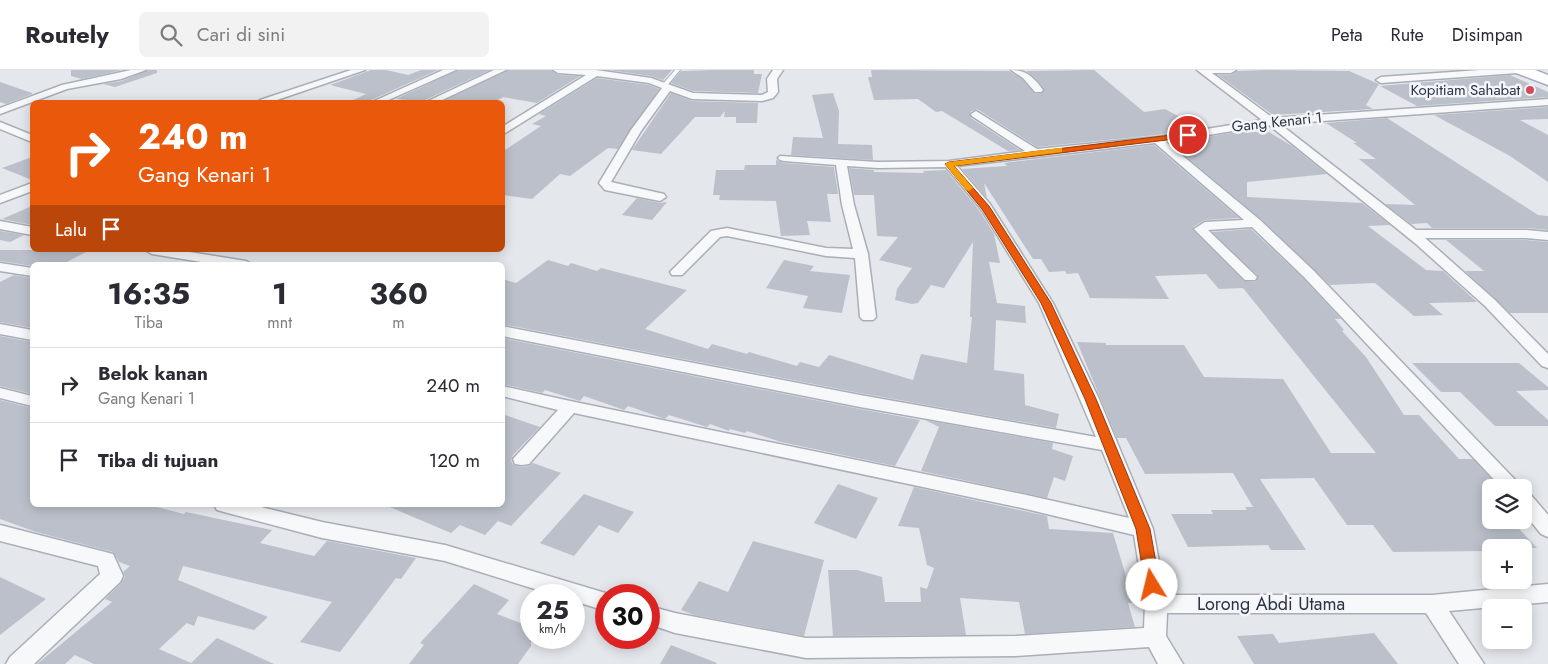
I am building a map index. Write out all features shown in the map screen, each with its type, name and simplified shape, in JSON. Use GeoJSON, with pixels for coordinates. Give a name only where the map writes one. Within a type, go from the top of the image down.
{"type":"FeatureCollection","features":[{"type":"Feature","properties":{"kind":"main road"},"geometry":{"type":"LineString","coordinates":[[1521,70],[1548,80]]}},
{"type":"Feature","properties":{"kind":"street"},"geometry":{"type":"LineString","coordinates":[[30,100],[72,85],[141,70]]}},
{"type":"Feature","properties":{"kind":"street"},"geometry":{"type":"LineString","coordinates":[[268,100],[360,70]]}},
{"type":"Feature","properties":{"kind":"street"},"geometry":{"type":"LineString","coordinates":[[382,100],[451,70]]}},
{"type":"Feature","properties":{"kind":"street"},"geometry":{"type":"LineString","coordinates":[[435,100],[501,70]]}},
{"type":"Feature","properties":{"kind":"street"},"geometry":{"type":"LineString","coordinates":[[558,70],[621,76],[692,96],[770,96],[773,92],[772,79],[778,70]]}},
{"type":"Feature","properties":{"kind":"street"},"geometry":{"type":"LineString","coordinates":[[1016,70],[1026,76],[1038,90]]}},
{"type":"Feature","properties":{"kind":"street"},"geometry":{"type":"LineString","coordinates":[[1202,70],[1231,70]]}},
{"type":"Feature","properties":{"kind":"street"},"geometry":{"type":"LineString","coordinates":[[1202,70],[1272,121],[1411,234],[1491,304],[1548,363]]}},
{"type":"Feature","properties":{"kind":"street"},"geometry":{"type":"LineString","coordinates":[[1381,80],[1516,70]]}},
{"type":"Feature","properties":{"kind":"street"},"geometry":{"type":"LineString","coordinates":[[505,130],[594,72]]}},
{"type":"Feature","properties":{"kind":"street"},"geometry":{"type":"LineString","coordinates":[[660,198],[609,187],[605,183],[636,130],[665,87]]}},
{"type":"Feature","properties":{"kind":"street"},"geometry":{"type":"LineString","coordinates":[[274,98],[280,100]]}},
{"type":"Feature","properties":{"kind":"street"},"geometry":{"type":"LineString","coordinates":[[0,111],[30,100]]}},
{"type":"Feature","properties":{"kind":"street","name":"Gang Kenari 1"},"geometry":{"type":"LineString","coordinates":[[949,164],[1157,140],[1272,121],[1548,102]]}},
{"type":"Feature","properties":{"kind":"street"},"geometry":{"type":"LineString","coordinates":[[976,114],[1035,153]]}},
{"type":"Feature","properties":{"kind":"street"},"geometry":{"type":"LineString","coordinates":[[0,125],[30,138]]}},
{"type":"Feature","properties":{"kind":"street"},"geometry":{"type":"LineString","coordinates":[[1157,140],[1255,223],[1321,285],[1505,479]]}},
{"type":"Feature","properties":{"kind":"street"},"geometry":{"type":"LineString","coordinates":[[784,158],[878,165],[949,164],[986,208],[1046,303],[1109,445],[1143,529],[1156,604],[1155,637],[1171,664]]}},
{"type":"Feature","properties":{"kind":"street"},"geometry":{"type":"LineString","coordinates":[[841,162],[848,205],[861,254],[868,317]]}},
{"type":"Feature","properties":{"kind":"street"},"geometry":{"type":"LineString","coordinates":[[0,199],[30,188]]}},
{"type":"Feature","properties":{"kind":"street"},"geometry":{"type":"LineString","coordinates":[[1250,277],[1200,229],[1205,226],[1255,223]]}},
{"type":"Feature","properties":{"kind":"street"},"geometry":{"type":"LineString","coordinates":[[0,225],[30,230]]}},
{"type":"Feature","properties":{"kind":"street"},"geometry":{"type":"LineString","coordinates":[[677,272],[716,234],[726,232],[826,252],[861,254]]}},
{"type":"Feature","properties":{"kind":"street"},"geometry":{"type":"LineString","coordinates":[[1411,234],[1548,236]]}},
{"type":"Feature","properties":{"kind":"street"},"geometry":{"type":"LineString","coordinates":[[165,252],[227,262]]}},
{"type":"Feature","properties":{"kind":"street"},"geometry":{"type":"LineString","coordinates":[[0,266],[30,272]]}},
{"type":"Feature","properties":{"kind":"street"},"geometry":{"type":"LineString","coordinates":[[0,329],[30,335]]}},
{"type":"Feature","properties":{"kind":"street"},"geometry":{"type":"LineString","coordinates":[[505,332],[860,401],[1109,445]]}},
{"type":"Feature","properties":{"kind":"street"},"geometry":{"type":"LineString","coordinates":[[505,392],[570,407],[1022,501],[1143,529]]}},
{"type":"Feature","properties":{"kind":"street"},"geometry":{"type":"LineString","coordinates":[[0,393],[30,400]]}},
{"type":"Feature","properties":{"kind":"street"},"geometry":{"type":"LineString","coordinates":[[522,459],[570,407]]}},
{"type":"Feature","properties":{"kind":"street"},"geometry":{"type":"LineString","coordinates":[[232,507],[322,530],[445,553],[595,599]]}},
{"type":"Feature","properties":{"kind":"street"},"geometry":{"type":"LineString","coordinates":[[1532,510],[1548,529]]}},
{"type":"Feature","properties":{"kind":"street"},"geometry":{"type":"LineString","coordinates":[[0,533],[106,560],[112,576],[18,664]]}},
{"type":"Feature","properties":{"kind":"street","name":"Lorong Abdi Utama"},"geometry":{"type":"LineString","coordinates":[[1156,604],[1432,604],[1548,593]]}},
{"type":"Feature","properties":{"kind":"street"},"geometry":{"type":"LineString","coordinates":[[1432,604],[1472,664]]}},
{"type":"Feature","properties":{"kind":"street"},"geometry":{"type":"LineString","coordinates":[[660,618],[805,656],[1155,637]]}},
{"type":"Feature","properties":{"kind":"lane"},"geometry":{"type":"LineString","coordinates":[[665,87],[678,70]]}},
{"type":"Feature","properties":{"kind":"building"},"geometry":{"type":"Polygon","coordinates":[[[71,70],[122,70],[82,79],[71,76],[71,70]]]}},
{"type":"Feature","properties":{"kind":"building"},"geometry":{"type":"Polygon","coordinates":[[[148,70],[157,70],[157,73],[115,87],[103,84],[122,81],[148,70]]]}},
{"type":"Feature","properties":{"kind":"building"},"geometry":{"type":"Polygon","coordinates":[[[371,70],[386,70],[408,75],[421,70],[438,70],[371,100],[353,100],[366,94],[330,85],[371,70]]]}},
{"type":"Feature","properties":{"kind":"building"},"geometry":{"type":"Polygon","coordinates":[[[458,70],[490,70],[425,100],[396,99],[458,70]]]}},
{"type":"Feature","properties":{"kind":"building"},"geometry":{"type":"Polygon","coordinates":[[[508,70],[551,70],[558,75],[580,76],[537,103],[503,97],[498,100],[445,100],[508,70]]]}},
{"type":"Feature","properties":{"kind":"building"},"geometry":{"type":"Polygon","coordinates":[[[609,70],[672,70],[663,80],[651,76],[609,70]]]}},
{"type":"Feature","properties":{"kind":"building"},"geometry":{"type":"Polygon","coordinates":[[[754,70],[754,74],[762,74],[758,93],[693,91],[671,83],[681,71],[754,70]]]}},
{"type":"Feature","properties":{"kind":"building"},"geometry":{"type":"Polygon","coordinates":[[[871,70],[1009,71],[1022,79],[1035,94],[1042,93],[1044,89],[1026,71],[1094,70],[1144,112],[1165,109],[1200,128],[1157,135],[1037,147],[977,109],[970,112],[971,118],[1020,150],[1008,151],[942,111],[936,112],[918,99],[874,100],[868,77],[872,77],[871,70]]]}},
{"type":"Feature","properties":{"kind":"building"},"geometry":{"type":"Polygon","coordinates":[[[1237,71],[1349,71],[1379,84],[1366,105],[1373,109],[1273,115],[1218,75],[1231,75],[1237,71]]]}},
{"type":"Feature","properties":{"kind":"building"},"geometry":{"type":"Polygon","coordinates":[[[1510,75],[1548,92],[1548,97],[1417,106],[1380,86],[1510,75]]]}},
{"type":"Feature","properties":{"kind":"building"},"geometry":{"type":"Polygon","coordinates":[[[597,78],[649,85],[659,89],[618,149],[608,148],[570,176],[560,174],[532,199],[505,195],[505,150],[541,126],[532,124],[546,116],[539,114],[597,78]]]}},
{"type":"Feature","properties":{"kind":"building"},"geometry":{"type":"Polygon","coordinates":[[[0,82],[32,94],[6,104],[0,102],[0,82]]]}},
{"type":"Feature","properties":{"kind":"building"},"geometry":{"type":"Polygon","coordinates":[[[671,93],[692,101],[758,103],[757,123],[736,123],[736,117],[724,117],[725,111],[720,117],[695,117],[661,154],[632,150],[671,93]]]}},
{"type":"Feature","properties":{"kind":"building"},"geometry":{"type":"Polygon","coordinates":[[[833,93],[839,111],[838,144],[872,145],[873,160],[791,155],[793,137],[823,138],[812,95],[833,93]]]}},
{"type":"Feature","properties":{"kind":"building"},"geometry":{"type":"Polygon","coordinates":[[[1548,107],[1548,119],[1520,120],[1548,135],[1548,182],[1510,156],[1434,115],[1548,107]]]}},
{"type":"Feature","properties":{"kind":"building"},"geometry":{"type":"Polygon","coordinates":[[[1387,118],[1538,215],[1548,216],[1548,230],[1526,228],[1432,228],[1427,223],[1411,224],[1385,204],[1415,205],[1359,159],[1376,159],[1353,143],[1357,143],[1326,123],[1387,118]]]}},
{"type":"Feature","properties":{"kind":"building"},"geometry":{"type":"Polygon","coordinates":[[[1262,128],[1292,146],[1327,174],[1247,182],[1247,197],[1362,203],[1390,225],[1368,226],[1426,270],[1443,271],[1477,302],[1429,303],[1443,315],[1414,316],[1375,283],[1330,285],[1261,219],[1170,143],[1262,128]]]}},
{"type":"Feature","properties":{"kind":"building"},"geometry":{"type":"Polygon","coordinates":[[[1154,145],[1239,218],[1205,220],[1193,227],[1193,230],[1244,281],[1255,282],[1258,276],[1212,232],[1251,229],[1303,278],[1341,319],[1335,319],[1344,330],[1342,331],[1366,357],[1404,415],[1419,415],[1459,459],[1473,459],[1492,479],[1482,479],[1482,529],[1519,529],[1529,539],[1482,539],[1482,551],[1393,552],[1373,525],[1347,525],[1314,478],[1260,479],[1306,550],[1271,550],[1268,545],[1188,547],[1171,514],[1213,514],[1211,510],[1247,510],[1245,507],[1253,507],[1233,473],[1145,474],[1126,438],[1117,438],[1077,342],[1106,343],[1106,345],[1184,345],[1204,377],[1283,379],[1331,453],[1376,453],[1243,288],[1219,289],[1206,274],[1155,276],[1169,299],[1090,298],[1078,273],[1067,274],[1065,271],[1049,272],[1041,259],[1033,259],[984,183],[987,198],[962,169],[1007,166],[1004,163],[1154,145]]]}},
{"type":"Feature","properties":{"kind":"building"},"geometry":{"type":"Polygon","coordinates":[[[30,158],[30,179],[2,168],[30,158]]]}},
{"type":"Feature","properties":{"kind":"building"},"geometry":{"type":"Polygon","coordinates":[[[776,160],[784,163],[834,167],[838,194],[827,194],[831,222],[807,221],[810,235],[781,236],[776,201],[719,200],[720,195],[713,195],[716,170],[744,170],[745,165],[776,165],[776,160]]]}},
{"type":"Feature","properties":{"kind":"building"},"geometry":{"type":"Polygon","coordinates":[[[849,168],[874,170],[874,172],[924,173],[923,171],[946,170],[979,210],[994,234],[1000,263],[989,262],[997,303],[1025,306],[1026,323],[996,320],[994,370],[1024,374],[1025,405],[1059,414],[1056,428],[860,393],[505,325],[505,280],[516,283],[548,260],[568,266],[571,263],[597,271],[601,268],[687,290],[645,329],[708,349],[712,344],[747,354],[749,352],[797,366],[800,362],[819,367],[829,355],[913,380],[921,354],[967,363],[972,317],[970,317],[973,242],[944,288],[931,285],[918,303],[912,304],[895,300],[897,289],[912,268],[879,260],[898,237],[877,236],[874,195],[854,195],[849,168]]]}},
{"type":"Feature","properties":{"kind":"building"},"geometry":{"type":"Polygon","coordinates":[[[637,198],[660,203],[667,202],[652,220],[622,215],[637,198]]]}},
{"type":"Feature","properties":{"kind":"building"},"geometry":{"type":"Polygon","coordinates":[[[30,207],[30,225],[2,219],[30,207]]]}},
{"type":"Feature","properties":{"kind":"building"},"geometry":{"type":"Polygon","coordinates":[[[0,231],[24,235],[10,242],[0,240],[0,231]]]}},
{"type":"Feature","properties":{"kind":"building"},"geometry":{"type":"Polygon","coordinates":[[[1446,240],[1526,240],[1548,242],[1548,313],[1510,313],[1465,271],[1484,271],[1446,240]]]}},
{"type":"Feature","properties":{"kind":"building"},"geometry":{"type":"Polygon","coordinates":[[[0,250],[86,252],[67,262],[30,262],[30,266],[0,261],[0,250]]]}},
{"type":"Feature","properties":{"kind":"building"},"geometry":{"type":"Polygon","coordinates":[[[784,260],[814,266],[810,271],[850,275],[842,313],[803,308],[808,296],[766,288],[784,260]]]}},
{"type":"Feature","properties":{"kind":"building"},"geometry":{"type":"Polygon","coordinates":[[[14,275],[30,278],[30,328],[0,322],[0,282],[14,275]]]}},
{"type":"Feature","properties":{"kind":"building"},"geometry":{"type":"Polygon","coordinates":[[[0,336],[30,342],[30,394],[0,386],[0,336]]]}},
{"type":"Feature","properties":{"kind":"building"},"geometry":{"type":"Polygon","coordinates":[[[505,339],[920,420],[895,466],[781,442],[747,431],[745,433],[730,429],[729,431],[710,424],[707,427],[669,415],[665,419],[628,406],[624,410],[584,396],[580,401],[545,390],[542,393],[505,385],[505,339]]]}},
{"type":"Feature","properties":{"kind":"building"},"geometry":{"type":"Polygon","coordinates":[[[1412,363],[1519,363],[1548,387],[1548,390],[1516,391],[1548,420],[1548,426],[1495,426],[1460,392],[1441,392],[1412,363]]]}},
{"type":"Feature","properties":{"kind":"building"},"geometry":{"type":"Polygon","coordinates":[[[0,400],[30,408],[30,507],[157,507],[184,514],[186,512],[272,530],[260,543],[314,556],[327,541],[416,558],[401,579],[396,578],[340,652],[300,642],[332,602],[183,566],[178,580],[268,617],[254,630],[198,616],[194,626],[187,623],[159,649],[191,663],[217,638],[274,664],[94,664],[75,655],[65,664],[37,664],[112,602],[105,599],[121,583],[125,577],[123,572],[130,566],[119,562],[113,552],[36,532],[0,519],[0,400]]]}},
{"type":"Feature","properties":{"kind":"building"},"geometry":{"type":"Polygon","coordinates":[[[505,415],[540,427],[513,455],[511,460],[513,465],[522,467],[533,463],[561,473],[511,526],[498,521],[485,535],[460,525],[451,533],[390,507],[505,507],[505,415]]]}},
{"type":"Feature","properties":{"kind":"building"},"geometry":{"type":"Polygon","coordinates":[[[925,420],[1053,443],[1052,449],[1073,456],[1065,481],[1054,477],[1047,498],[921,471],[939,427],[925,420]]]}},
{"type":"Feature","properties":{"kind":"building"},"geometry":{"type":"Polygon","coordinates":[[[838,484],[878,498],[856,539],[814,523],[838,484]]]}},
{"type":"Feature","properties":{"kind":"building"},"geometry":{"type":"Polygon","coordinates":[[[914,487],[1047,516],[1049,529],[1113,533],[1134,603],[1128,603],[1135,627],[1025,634],[1019,602],[960,598],[966,635],[833,636],[828,570],[857,570],[882,577],[885,602],[921,602],[920,587],[927,589],[934,568],[927,565],[919,528],[898,526],[914,487]]]}},
{"type":"Feature","properties":{"kind":"building"},"geometry":{"type":"Polygon","coordinates":[[[584,494],[634,512],[618,533],[599,525],[574,556],[540,543],[584,494]]]}},
{"type":"Feature","properties":{"kind":"building"},"geometry":{"type":"Polygon","coordinates":[[[753,541],[824,560],[804,636],[694,615],[681,610],[699,581],[728,592],[753,541]]]}},
{"type":"Feature","properties":{"kind":"building"},"geometry":{"type":"Polygon","coordinates":[[[0,577],[46,599],[0,635],[0,577]]]}},
{"type":"Feature","properties":{"kind":"building"},"geometry":{"type":"Polygon","coordinates":[[[474,584],[509,600],[497,614],[520,623],[520,649],[529,649],[518,664],[409,664],[424,645],[420,643],[474,584]]]}},
{"type":"Feature","properties":{"kind":"building"},"geometry":{"type":"Polygon","coordinates":[[[1374,633],[1398,664],[1254,664],[1237,636],[1273,634],[1279,643],[1374,633]]]}},
{"type":"Feature","properties":{"kind":"building"},"geometry":{"type":"Polygon","coordinates":[[[671,645],[717,663],[660,664],[671,645]]]}},
{"type":"Feature","properties":{"kind":"slow traffic"},"geometry":{"type":"LineString","coordinates":[[969,188],[949,164],[1059,150]]}},
{"type":"Feature","properties":{"kind":"place","name":"Kopitiam Sahabat"},"geometry":{"type":"Point","coordinates":[1530,90]}},
{"type":"Feature","properties":{"kind":"route"},"geometry":{"type":"LineString","coordinates":[[1152,585],[1143,529],[1090,399],[1046,303],[986,208],[949,164],[1188,135]]}}]}
